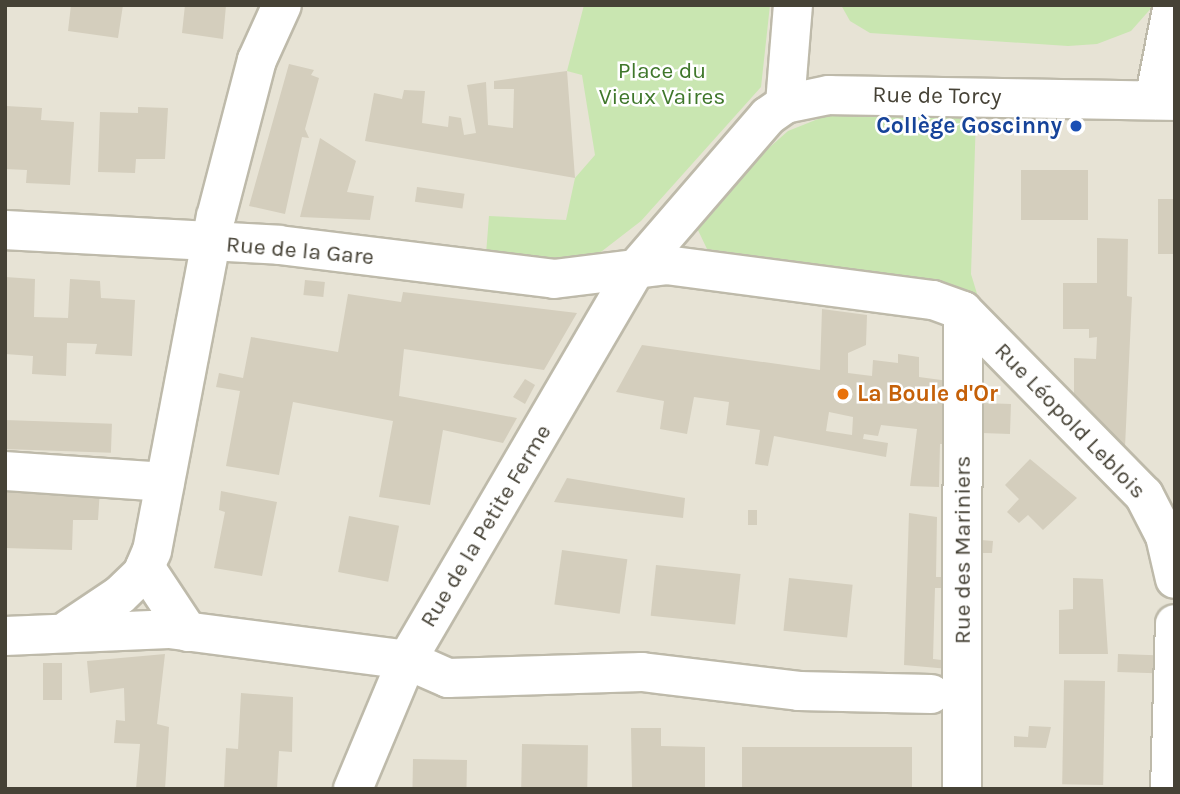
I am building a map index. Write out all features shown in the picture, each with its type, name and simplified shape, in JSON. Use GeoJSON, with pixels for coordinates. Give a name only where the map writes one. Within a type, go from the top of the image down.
{"type":"FeatureCollection","features":[{"type":"Feature","properties":{"kind":"street"},"geometry":{"type":"LineString","coordinates":[[5,230],[211,243],[257,60],[282,5]]}},
{"type":"Feature","properties":{"kind":"street"},"geometry":{"type":"LineString","coordinates":[[785,104],[793,5]]}},
{"type":"Feature","properties":{"kind":"street"},"geometry":{"type":"LineString","coordinates":[[1165,100],[1173,5]]}},
{"type":"Feature","properties":{"kind":"street","name":"Rue de Torcy"},"geometry":{"type":"LineString","coordinates":[[785,104],[829,95],[1165,100]]}},
{"type":"Feature","properties":{"kind":"street","name":"Rue de la Petite Ferme"},"geometry":{"type":"LineString","coordinates":[[353,789],[407,660],[635,271],[668,226],[785,104]]}},
{"type":"Feature","properties":{"kind":"street","name":"Rue de la Gare"},"geometry":{"type":"LineString","coordinates":[[5,636],[69,629],[120,595],[145,568],[165,482],[211,243],[279,245],[554,279],[635,271]]}},
{"type":"Feature","properties":{"kind":"street"},"geometry":{"type":"LineString","coordinates":[[635,271],[666,265],[856,287],[963,311]]}},
{"type":"Feature","properties":{"kind":"street","name":"Rue Léopold Leblois"},"geometry":{"type":"LineString","coordinates":[[963,311],[1144,495],[1165,536],[1175,579]]}},
{"type":"Feature","properties":{"kind":"street","name":"Rue des Mariniers"},"geometry":{"type":"LineString","coordinates":[[962,789],[963,311]]}},
{"type":"Feature","properties":{"kind":"street"},"geometry":{"type":"LineString","coordinates":[[5,471],[165,482]]}},
{"type":"Feature","properties":{"kind":"street"},"geometry":{"type":"LineString","coordinates":[[145,568],[188,632]]}},
{"type":"Feature","properties":{"kind":"street"},"geometry":{"type":"LineString","coordinates":[[1170,789],[1175,624]]}},
{"type":"Feature","properties":{"kind":"street"},"geometry":{"type":"LineString","coordinates":[[69,629],[188,632],[407,660],[448,678],[642,672],[799,691],[931,694]]}},
{"type":"Feature","properties":{"kind":"shaded area"},"geometry":{"type":"Polygon","coordinates":[[[5,5],[1175,5],[1175,789],[5,789],[5,5]]]}},
{"type":"Feature","properties":{"kind":"green space","name":"Place du Vieux Vaires"},"geometry":{"type":"Polygon","coordinates":[[[584,5],[770,5],[761,87],[641,221],[597,255],[559,263],[486,254],[489,216],[566,220],[575,178],[595,155],[582,75],[567,71],[584,5]]]}},
{"type":"Feature","properties":{"kind":"green space"},"geometry":{"type":"Polygon","coordinates":[[[841,5],[1154,5],[1131,31],[1097,44],[1068,46],[870,33],[850,21],[841,5]]]}},
{"type":"Feature","properties":{"kind":"green space","name":"Place du Vieux Vaires"},"geometry":{"type":"Polygon","coordinates":[[[828,115],[976,116],[971,274],[978,297],[924,279],[707,249],[696,226],[734,179],[788,131],[828,115]]]}},
{"type":"Feature","properties":{"kind":"building"},"geometry":{"type":"Polygon","coordinates":[[[71,5],[123,5],[118,38],[68,31],[71,5]]]}},
{"type":"Feature","properties":{"kind":"building"},"geometry":{"type":"Polygon","coordinates":[[[185,5],[226,5],[223,39],[182,33],[185,5]]]}},
{"type":"Feature","properties":{"kind":"building"},"geometry":{"type":"Polygon","coordinates":[[[289,64],[314,70],[311,75],[319,78],[305,129],[309,138],[302,137],[285,214],[249,206],[289,64]]]}},
{"type":"Feature","properties":{"kind":"building"},"geometry":{"type":"Polygon","coordinates":[[[567,71],[575,178],[365,141],[374,93],[402,99],[404,90],[425,91],[422,123],[448,127],[449,116],[461,118],[464,135],[476,133],[467,85],[486,82],[488,125],[513,128],[514,89],[494,89],[494,81],[567,71]]]}},
{"type":"Feature","properties":{"kind":"building"},"geometry":{"type":"Polygon","coordinates":[[[6,106],[42,108],[41,120],[74,122],[70,185],[26,183],[27,170],[5,169],[6,106]]]}},
{"type":"Feature","properties":{"kind":"building"},"geometry":{"type":"Polygon","coordinates":[[[138,107],[168,108],[165,159],[136,159],[135,173],[98,172],[100,112],[138,113],[138,107]]]}},
{"type":"Feature","properties":{"kind":"building"},"geometry":{"type":"Polygon","coordinates":[[[320,138],[356,161],[347,192],[374,196],[370,220],[300,217],[320,138]]]}},
{"type":"Feature","properties":{"kind":"building"},"geometry":{"type":"Polygon","coordinates":[[[1021,170],[1088,170],[1088,220],[1021,220],[1021,170]]]}},
{"type":"Feature","properties":{"kind":"building"},"geometry":{"type":"Polygon","coordinates":[[[417,187],[465,194],[462,209],[415,202],[417,187]]]}},
{"type":"Feature","properties":{"kind":"building"},"geometry":{"type":"Polygon","coordinates":[[[1158,199],[1175,199],[1175,254],[1158,254],[1158,199]]]}},
{"type":"Feature","properties":{"kind":"building"},"geometry":{"type":"Polygon","coordinates":[[[1097,238],[1128,239],[1127,296],[1132,297],[1125,447],[1074,397],[1074,358],[1096,359],[1097,337],[1089,338],[1089,329],[1063,329],[1063,283],[1097,283],[1097,238]]]}},
{"type":"Feature","properties":{"kind":"building"},"geometry":{"type":"Polygon","coordinates":[[[5,277],[35,279],[34,317],[68,318],[70,279],[100,281],[101,298],[135,300],[132,356],[95,354],[97,344],[67,343],[66,376],[32,374],[33,356],[5,354],[5,277]]]}},
{"type":"Feature","properties":{"kind":"building"},"geometry":{"type":"Polygon","coordinates":[[[305,280],[325,282],[323,297],[303,295],[305,280]]]}},
{"type":"Feature","properties":{"kind":"building"},"geometry":{"type":"Polygon","coordinates":[[[403,292],[577,313],[544,370],[404,349],[399,396],[517,418],[503,443],[443,430],[430,505],[379,497],[393,421],[293,402],[279,475],[226,466],[240,391],[216,387],[219,373],[243,378],[251,337],[338,352],[348,294],[401,302],[403,292]]]}},
{"type":"Feature","properties":{"kind":"building"},"geometry":{"type":"Polygon","coordinates":[[[822,309],[867,315],[866,345],[848,353],[848,373],[872,376],[873,360],[898,363],[898,354],[919,357],[919,377],[956,382],[955,444],[940,444],[939,487],[910,486],[917,429],[881,425],[878,436],[864,434],[863,439],[888,443],[886,457],[774,436],[768,466],[755,464],[760,430],[726,425],[729,402],[694,397],[687,434],[660,429],[664,401],[616,392],[642,345],[820,370],[822,309]],[[829,412],[826,431],[852,435],[853,417],[829,412]]]}},
{"type":"Feature","properties":{"kind":"building"},"geometry":{"type":"Polygon","coordinates":[[[525,379],[535,385],[525,404],[513,397],[525,379]]]}},
{"type":"Feature","properties":{"kind":"building"},"geometry":{"type":"Polygon","coordinates":[[[983,403],[1011,404],[1010,434],[982,433],[983,403]]]}},
{"type":"Feature","properties":{"kind":"building"},"geometry":{"type":"Polygon","coordinates":[[[5,420],[112,424],[111,453],[5,449],[5,420]]]}},
{"type":"Feature","properties":{"kind":"building"},"geometry":{"type":"Polygon","coordinates":[[[1030,459],[1077,498],[1043,530],[1028,515],[1019,523],[1007,512],[1019,499],[1005,485],[1030,459]]]}},
{"type":"Feature","properties":{"kind":"building"},"geometry":{"type":"Polygon","coordinates":[[[567,478],[685,498],[683,518],[554,502],[567,478]]]}},
{"type":"Feature","properties":{"kind":"building"},"geometry":{"type":"Polygon","coordinates":[[[5,485],[100,489],[98,520],[73,520],[72,550],[5,548],[5,485]]]}},
{"type":"Feature","properties":{"kind":"building"},"geometry":{"type":"Polygon","coordinates":[[[221,491],[277,502],[262,576],[214,568],[225,512],[219,510],[221,491]]]}},
{"type":"Feature","properties":{"kind":"building"},"geometry":{"type":"Polygon","coordinates":[[[748,510],[757,510],[757,525],[748,525],[748,510]]]}},
{"type":"Feature","properties":{"kind":"building"},"geometry":{"type":"Polygon","coordinates":[[[909,513],[937,517],[936,577],[952,577],[952,588],[935,588],[933,659],[950,661],[949,669],[904,665],[909,513]]]}},
{"type":"Feature","properties":{"kind":"building"},"geometry":{"type":"Polygon","coordinates":[[[349,516],[399,526],[388,582],[338,572],[349,516]]]}},
{"type":"Feature","properties":{"kind":"building"},"geometry":{"type":"Polygon","coordinates":[[[981,540],[993,541],[992,553],[981,553],[981,540]]]}},
{"type":"Feature","properties":{"kind":"building"},"geometry":{"type":"Polygon","coordinates":[[[562,550],[627,559],[620,614],[554,604],[562,550]]]}},
{"type":"Feature","properties":{"kind":"building"},"geometry":{"type":"Polygon","coordinates":[[[656,565],[741,574],[735,625],[651,616],[656,565]]]}},
{"type":"Feature","properties":{"kind":"building"},"geometry":{"type":"Polygon","coordinates":[[[789,578],[853,585],[847,637],[783,631],[789,578]]]}},
{"type":"Feature","properties":{"kind":"building"},"geometry":{"type":"Polygon","coordinates":[[[1073,578],[1103,579],[1108,654],[1059,654],[1059,610],[1073,609],[1073,578]]]}},
{"type":"Feature","properties":{"kind":"building"},"geometry":{"type":"Polygon","coordinates":[[[165,654],[157,724],[169,727],[165,789],[136,789],[140,744],[114,743],[116,720],[125,721],[124,688],[90,693],[87,661],[165,654]]]}},
{"type":"Feature","properties":{"kind":"building"},"geometry":{"type":"Polygon","coordinates":[[[1118,654],[1156,655],[1155,673],[1117,672],[1118,654]]]}},
{"type":"Feature","properties":{"kind":"building"},"geometry":{"type":"Polygon","coordinates":[[[43,663],[62,663],[62,700],[43,700],[43,663]]]}},
{"type":"Feature","properties":{"kind":"building"},"geometry":{"type":"Polygon","coordinates":[[[1064,680],[1105,681],[1103,785],[1062,784],[1064,680]]]}},
{"type":"Feature","properties":{"kind":"building"},"geometry":{"type":"Polygon","coordinates":[[[241,693],[293,697],[292,752],[279,751],[277,789],[224,789],[226,748],[238,749],[241,693]]]}},
{"type":"Feature","properties":{"kind":"building"},"geometry":{"type":"Polygon","coordinates":[[[1029,726],[1051,727],[1046,748],[1014,747],[1014,736],[1028,737],[1029,726]]]}},
{"type":"Feature","properties":{"kind":"building"},"geometry":{"type":"Polygon","coordinates":[[[631,728],[661,728],[661,746],[705,747],[705,789],[632,789],[631,728]]]}},
{"type":"Feature","properties":{"kind":"building"},"geometry":{"type":"Polygon","coordinates":[[[522,744],[588,745],[587,789],[521,789],[522,744]]]}},
{"type":"Feature","properties":{"kind":"building"},"geometry":{"type":"Polygon","coordinates":[[[742,747],[912,747],[912,789],[742,789],[742,747]]]}},
{"type":"Feature","properties":{"kind":"building"},"geometry":{"type":"Polygon","coordinates":[[[413,759],[467,760],[466,789],[412,789],[413,759]]]}},
{"type":"Feature","properties":{"kind":"place","name":"Collège Goscinny"},"geometry":{"type":"Point","coordinates":[1076,126]}},
{"type":"Feature","properties":{"kind":"place","name":"La Boule d'Or"},"geometry":{"type":"Point","coordinates":[843,394]}}]}
